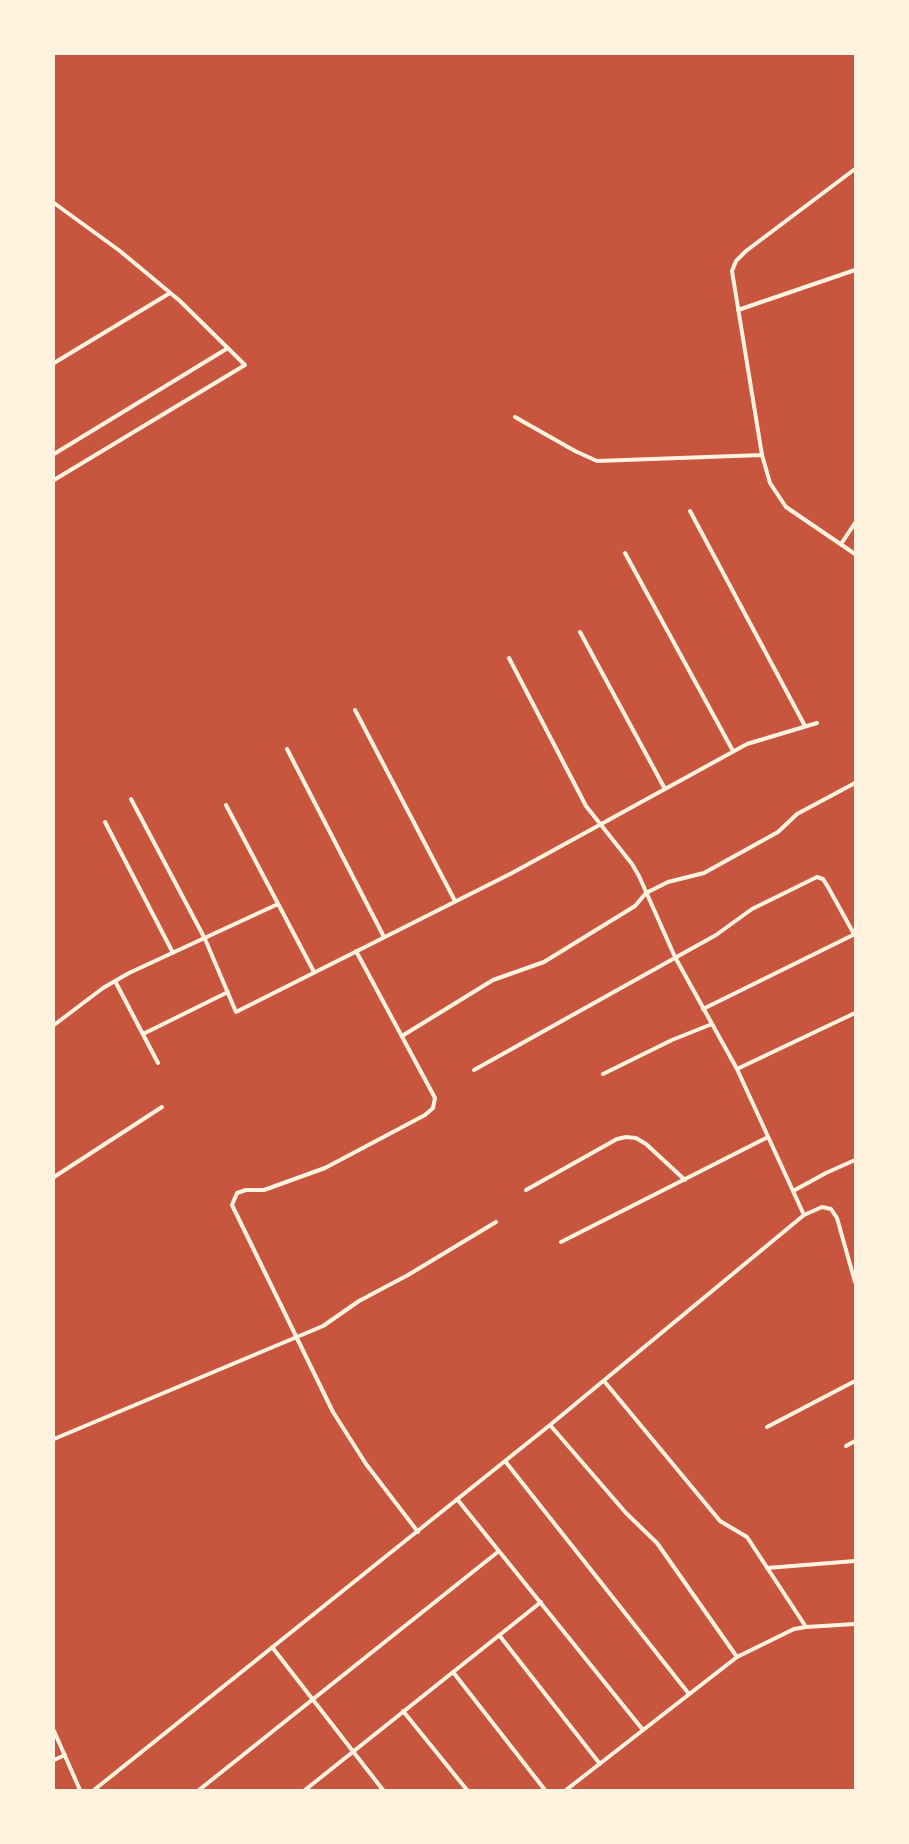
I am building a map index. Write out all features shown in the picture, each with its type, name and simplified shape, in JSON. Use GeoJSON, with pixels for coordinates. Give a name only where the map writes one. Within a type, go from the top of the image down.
{"type":"FeatureCollection","features":[{"type":"Feature","properties":{"kind":"street"},"geometry":{"type":"LineString","coordinates":[[855,169],[746,252],[736,261],[732,271],[762,455],[770,483],[786,507],[855,554]]}},
{"type":"Feature","properties":{"kind":"street"},"geometry":{"type":"LineString","coordinates":[[54,203],[120,251],[170,293],[245,365],[54,480]]}},
{"type":"Feature","properties":{"kind":"street"},"geometry":{"type":"LineString","coordinates":[[738,310],[855,270]]}},
{"type":"Feature","properties":{"kind":"street"},"geometry":{"type":"LineString","coordinates":[[55,361],[170,293]]}},
{"type":"Feature","properties":{"kind":"street"},"geometry":{"type":"LineString","coordinates":[[54,454],[228,348]]}},
{"type":"Feature","properties":{"kind":"street"},"geometry":{"type":"LineString","coordinates":[[515,417],[575,451],[597,460],[762,455]]}},
{"type":"Feature","properties":{"kind":"street"},"geometry":{"type":"LineString","coordinates":[[690,511],[805,726]]}},
{"type":"Feature","properties":{"kind":"street"},"geometry":{"type":"LineString","coordinates":[[841,544],[855,522]]}},
{"type":"Feature","properties":{"kind":"street"},"geometry":{"type":"LineString","coordinates":[[625,553],[734,751]]}},
{"type":"Feature","properties":{"kind":"street"},"geometry":{"type":"LineString","coordinates":[[580,632],[664,789]]}},
{"type":"Feature","properties":{"kind":"street"},"geometry":{"type":"LineString","coordinates":[[509,658],[586,806],[599,825],[632,864],[675,957],[737,1070],[804,1216]]}},
{"type":"Feature","properties":{"kind":"street"},"geometry":{"type":"LineString","coordinates":[[355,710],[455,901]]}},
{"type":"Feature","properties":{"kind":"street"},"geometry":{"type":"LineString","coordinates":[[131,799],[205,939],[236,1012],[455,901],[599,825],[747,744],[817,723]]}},
{"type":"Feature","properties":{"kind":"street"},"geometry":{"type":"LineString","coordinates":[[287,749],[384,937]]}},
{"type":"Feature","properties":{"kind":"street"},"geometry":{"type":"LineString","coordinates":[[402,1036],[493,980],[544,962],[635,906],[646,893],[668,882],[704,873],[778,832],[797,814],[855,783]]}},
{"type":"Feature","properties":{"kind":"street"},"geometry":{"type":"LineString","coordinates":[[226,805],[314,972]]}},
{"type":"Feature","properties":{"kind":"street"},"geometry":{"type":"LineString","coordinates":[[105,822],[173,953]]}},
{"type":"Feature","properties":{"kind":"street"},"geometry":{"type":"LineString","coordinates":[[474,1070],[675,957],[716,936],[752,909],[817,877],[823,879],[854,934],[704,1009]]}},
{"type":"Feature","properties":{"kind":"street"},"geometry":{"type":"LineString","coordinates":[[54,1025],[116,981],[278,904]]}},
{"type":"Feature","properties":{"kind":"street"},"geometry":{"type":"LineString","coordinates":[[356,951],[435,1098],[433,1108],[425,1115],[325,1168],[264,1190],[246,1190],[237,1193],[233,1200],[232,1206],[333,1412],[366,1464],[418,1532]]}},
{"type":"Feature","properties":{"kind":"street"},"geometry":{"type":"LineString","coordinates":[[116,981],[158,1063]]}},
{"type":"Feature","properties":{"kind":"street"},"geometry":{"type":"LineString","coordinates":[[143,1034],[228,992]]}},
{"type":"Feature","properties":{"kind":"street"},"geometry":{"type":"LineString","coordinates":[[737,1070],[855,1013]]}},
{"type":"Feature","properties":{"kind":"street"},"geometry":{"type":"LineString","coordinates":[[603,1074],[672,1040],[712,1024]]}},
{"type":"Feature","properties":{"kind":"street"},"geometry":{"type":"LineString","coordinates":[[54,1177],[162,1107]]}},
{"type":"Feature","properties":{"kind":"street"},"geometry":{"type":"LineString","coordinates":[[526,1190],[617,1139],[626,1137],[636,1138],[646,1144],[685,1180]]}},
{"type":"Feature","properties":{"kind":"street"},"geometry":{"type":"LineString","coordinates":[[561,1242],[768,1138]]}},
{"type":"Feature","properties":{"kind":"street"},"geometry":{"type":"LineString","coordinates":[[792,1191],[855,1160]]}},
{"type":"Feature","properties":{"kind":"street"},"geometry":{"type":"LineString","coordinates":[[94,1790],[418,1532],[804,1216],[822,1207],[831,1209],[837,1218],[855,1282]]}},
{"type":"Feature","properties":{"kind":"street"},"geometry":{"type":"LineString","coordinates":[[54,1439],[296,1336],[323,1326],[360,1301],[408,1275],[496,1222]]}},
{"type":"Feature","properties":{"kind":"street"},"geometry":{"type":"LineString","coordinates":[[604,1381],[720,1521],[747,1537],[806,1627]]}},
{"type":"Feature","properties":{"kind":"street"},"geometry":{"type":"LineString","coordinates":[[767,1427],[855,1381]]}},
{"type":"Feature","properties":{"kind":"street"},"geometry":{"type":"LineString","coordinates":[[550,1425],[626,1513],[657,1543],[737,1657]]}},
{"type":"Feature","properties":{"kind":"street"},"geometry":{"type":"LineString","coordinates":[[846,1446],[855,1441]]}},
{"type":"Feature","properties":{"kind":"street"},"geometry":{"type":"LineString","coordinates":[[505,1461],[689,1694]]}},
{"type":"Feature","properties":{"kind":"street"},"geometry":{"type":"LineString","coordinates":[[458,1499],[643,1730]]}},
{"type":"Feature","properties":{"kind":"street"},"geometry":{"type":"LineString","coordinates":[[199,1790],[499,1551]]}},
{"type":"Feature","properties":{"kind":"street"},"geometry":{"type":"LineString","coordinates":[[767,1568],[855,1562]]}},
{"type":"Feature","properties":{"kind":"street"},"geometry":{"type":"LineString","coordinates":[[306,1790],[541,1602]]}},
{"type":"Feature","properties":{"kind":"street"},"geometry":{"type":"LineString","coordinates":[[566,1790],[737,1657],[794,1629],[855,1624]]}},
{"type":"Feature","properties":{"kind":"street"},"geometry":{"type":"LineString","coordinates":[[499,1635],[600,1764]]}},
{"type":"Feature","properties":{"kind":"street"},"geometry":{"type":"LineString","coordinates":[[272,1647],[383,1790]]}},
{"type":"Feature","properties":{"kind":"street"},"geometry":{"type":"LineString","coordinates":[[453,1672],[545,1790]]}},
{"type":"Feature","properties":{"kind":"street"},"geometry":{"type":"LineString","coordinates":[[403,1711],[467,1790]]}},
{"type":"Feature","properties":{"kind":"street"},"geometry":{"type":"LineString","coordinates":[[54,1731],[80,1790]]}},
{"type":"Feature","properties":{"kind":"street"},"geometry":{"type":"LineString","coordinates":[[54,1760],[65,1755]]}}]}
